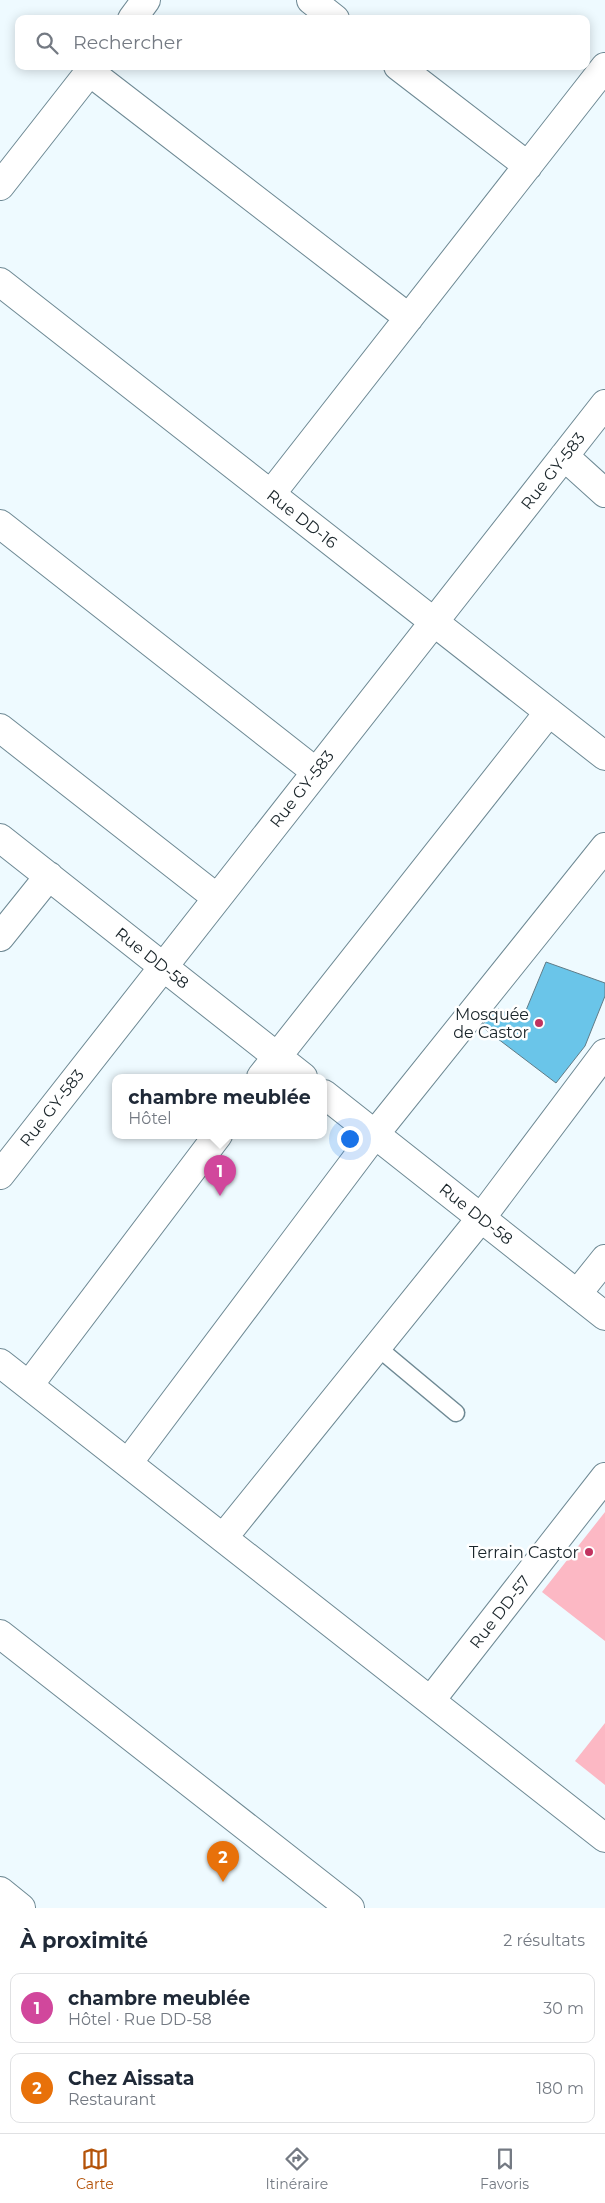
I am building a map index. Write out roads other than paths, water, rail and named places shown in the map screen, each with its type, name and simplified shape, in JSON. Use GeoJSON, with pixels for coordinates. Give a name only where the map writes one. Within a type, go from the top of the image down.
{"type":"FeatureCollection","features":[{"type":"Feature","properties":{"kind":"street"},"geometry":{"type":"LineString","coordinates":[[135,15],[146,0]]}},
{"type":"Feature","properties":{"kind":"street"},"geometry":{"type":"LineString","coordinates":[[310,0],[330,15]]}},
{"type":"Feature","properties":{"kind":"street"},"geometry":{"type":"LineString","coordinates":[[271,494],[605,67]]}},
{"type":"Feature","properties":{"kind":"street"},"geometry":{"type":"LineString","coordinates":[[0,186],[91,70]]}},
{"type":"Feature","properties":{"kind":"street"},"geometry":{"type":"LineString","coordinates":[[93,70],[409,318]]}},
{"type":"Feature","properties":{"kind":"street"},"geometry":{"type":"LineString","coordinates":[[403,70],[528,166]]}},
{"type":"Feature","properties":{"kind":"street","name":"Rue DD-16"},"geometry":{"type":"LineString","coordinates":[[0,282],[605,756]]}},
{"type":"Feature","properties":{"kind":"street","name":"Rue GY-583"},"geometry":{"type":"LineString","coordinates":[[0,1175],[605,404]]}},
{"type":"Feature","properties":{"kind":"street"},"geometry":{"type":"LineString","coordinates":[[564,456],[605,493]]}},
{"type":"Feature","properties":{"kind":"street"},"geometry":{"type":"LineString","coordinates":[[0,524],[316,772]]}},
{"type":"Feature","properties":{"kind":"street"},"geometry":{"type":"LineString","coordinates":[[269,1067],[549,712]]}},
{"type":"Feature","properties":{"kind":"street"},"geometry":{"type":"LineString","coordinates":[[0,728],[216,898]]}},
{"type":"Feature","properties":{"kind":"street","name":"Rue DD-58"},"geometry":{"type":"LineString","coordinates":[[0,838],[163,966],[269,1067],[293,1074]]}},
{"type":"Feature","properties":{"kind":"street"},"geometry":{"type":"LineString","coordinates":[[128,1463],[375,1134],[605,847]]}},
{"type":"Feature","properties":{"kind":"street"},"geometry":{"type":"LineString","coordinates":[[0,937],[48,876]]}},
{"type":"Feature","properties":{"kind":"street"},"geometry":{"type":"LineString","coordinates":[[224,1538],[481,1218],[605,1053]]}},
{"type":"Feature","properties":{"kind":"street","name":"Rue DD-58"},"geometry":{"type":"LineString","coordinates":[[327,1096],[605,1316]]}},
{"type":"Feature","properties":{"kind":"street"},"geometry":{"type":"LineString","coordinates":[[29,1385],[215,1139]]}},
{"type":"Feature","properties":{"kind":"street"},"geometry":{"type":"LineString","coordinates":[[578,1294],[605,1258]]}},
{"type":"Feature","properties":{"kind":"street"},"geometry":{"type":"LineString","coordinates":[[0,1363],[605,1838]]}},
{"type":"Feature","properties":{"kind":"street","name":"Rue DD-57"},"geometry":{"type":"LineString","coordinates":[[431,1700],[605,1477]]}},
{"type":"Feature","properties":{"kind":"street"},"geometry":{"type":"LineString","coordinates":[[0,1634],[350,1908]]}},
{"type":"Feature","properties":{"kind":"street"},"geometry":{"type":"LineString","coordinates":[[0,1891],[21,1908]]}},
{"type":"Feature","properties":{"kind":"lane"},"geometry":{"type":"LineString","coordinates":[[377,1347],[456,1413]]}},
{"type":"Feature","properties":{"kind":"place","name":"Mosquée de Castor"},"geometry":{"type":"Point","coordinates":[539,1023]}},
{"type":"Feature","properties":{"kind":"place","name":"chambre meublée"},"geometry":{"type":"Point","coordinates":[220,1196]}},
{"type":"Feature","properties":{"kind":"place","name":"Terrain Castor"},"geometry":{"type":"Point","coordinates":[589,1552]}},
{"type":"Feature","properties":{"kind":"place","name":"Chez Aissata"},"geometry":{"type":"Point","coordinates":[223,1882]}}]}
